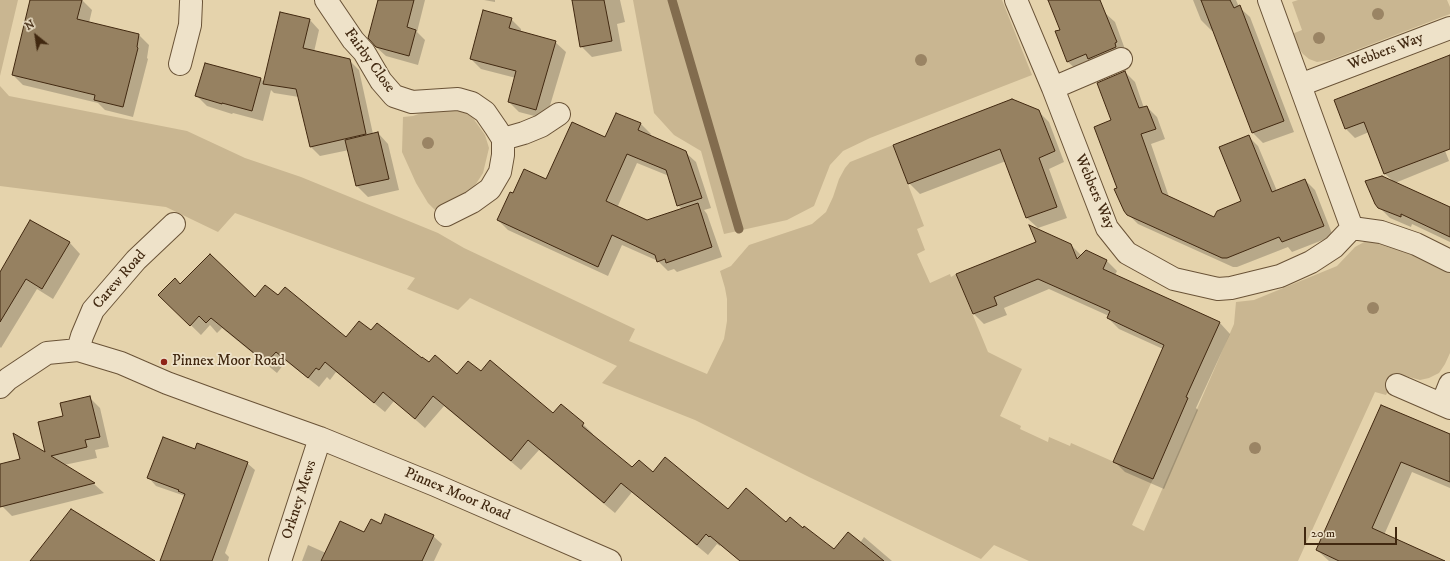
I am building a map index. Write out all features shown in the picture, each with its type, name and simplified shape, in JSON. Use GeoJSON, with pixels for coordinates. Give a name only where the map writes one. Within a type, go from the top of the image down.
{"type":"FeatureCollection","features":[{"type":"Feature","properties":{"kind":"street","name":"Fairby Close"},"geometry":{"type":"LineString","coordinates":[[326,0],[364,52],[381,81],[394,96],[412,102],[458,99],[472,103],[484,112],[502,139]]}},
{"type":"Feature","properties":{"kind":"street","name":"Webbers Way"},"geometry":{"type":"LineString","coordinates":[[1016,0],[1053,88],[1106,228],[1127,253],[1174,279],[1218,289],[1231,288],[1280,276],[1311,262],[1334,247],[1352,228]]}},
{"type":"Feature","properties":{"kind":"street"},"geometry":{"type":"LineString","coordinates":[[1269,0],[1352,228],[1381,232],[1416,244],[1450,260]]}},
{"type":"Feature","properties":{"kind":"street"},"geometry":{"type":"LineString","coordinates":[[180,64],[190,25],[191,1]]}},
{"type":"Feature","properties":{"kind":"street","name":"Webbers Way"},"geometry":{"type":"LineString","coordinates":[[1300,85],[1450,28]]}},
{"type":"Feature","properties":{"kind":"street"},"geometry":{"type":"LineString","coordinates":[[1053,88],[1121,59]]}},
{"type":"Feature","properties":{"kind":"street"},"geometry":{"type":"LineString","coordinates":[[446,215],[472,202],[490,189],[500,172],[503,155],[502,139],[524,133],[541,126],[559,114]]}},
{"type":"Feature","properties":{"kind":"street","name":"Carew Road"},"geometry":{"type":"LineString","coordinates":[[78,350],[93,310],[136,260],[174,224]]}},
{"type":"Feature","properties":{"kind":"street"},"geometry":{"type":"LineString","coordinates":[[0,387],[8,379],[47,353],[78,350]]}},
{"type":"Feature","properties":{"kind":"street","name":"Pinnex Moor Road"},"geometry":{"type":"LineString","coordinates":[[78,350],[121,363],[216,402],[320,438],[442,488],[610,561]]}},
{"type":"Feature","properties":{"kind":"street"},"geometry":{"type":"LineString","coordinates":[[1397,384],[1446,406],[1450,384]]}},
{"type":"Feature","properties":{"kind":"street","name":"Orkney Mews"},"geometry":{"type":"LineString","coordinates":[[280,561],[320,438]]}},
{"type":"Feature","properties":{"kind":"shaded area"},"geometry":{"type":"Polygon","coordinates":[[[0,0],[18,0],[0,76],[0,0]]]}},
{"type":"Feature","properties":{"kind":"shaded area"},"geometry":{"type":"Polygon","coordinates":[[[633,0],[1002,0],[1032,75],[870,138],[843,151],[830,165],[814,206],[787,220],[724,234],[701,151],[674,135],[654,113],[633,0]]]}},
{"type":"Feature","properties":{"kind":"shaded area"},"geometry":{"type":"Polygon","coordinates":[[[1298,0],[1447,0],[1450,7],[1450,14],[1330,60],[1317,62],[1309,59],[1303,54],[1292,34],[1302,30],[1292,2],[1298,0]]]}},
{"type":"Feature","properties":{"kind":"shaded area"},"geometry":{"type":"Polygon","coordinates":[[[0,86],[9,96],[187,131],[245,158],[301,177],[438,233],[464,248],[635,329],[629,341],[707,374],[724,339],[727,321],[727,299],[720,271],[731,266],[749,245],[812,224],[826,212],[839,179],[850,162],[893,145],[924,226],[917,229],[925,250],[917,254],[930,283],[950,274],[951,277],[956,274],[988,352],[1022,369],[1000,416],[1021,426],[1020,429],[1048,442],[1049,437],[1070,446],[1071,443],[1153,479],[1132,525],[1144,531],[1234,324],[1236,302],[1254,300],[1337,266],[1355,247],[1366,241],[1385,241],[1450,269],[1450,353],[1439,373],[1429,378],[1420,380],[1398,374],[1389,394],[1387,393],[1386,395],[1375,392],[1298,561],[1029,561],[994,545],[981,559],[809,477],[695,420],[602,383],[617,366],[470,298],[458,310],[407,289],[415,278],[235,213],[218,232],[166,207],[0,186],[0,86]]]}},
{"type":"Feature","properties":{"kind":"shaded area"},"geometry":{"type":"Polygon","coordinates":[[[447,108],[465,112],[473,118],[485,135],[489,148],[483,173],[474,187],[463,197],[435,210],[428,203],[416,183],[402,152],[403,117],[413,116],[430,110],[447,108]]]}},
{"type":"Feature","properties":{"kind":"building"},"geometry":{"type":"Polygon","coordinates":[[[30,0],[82,0],[77,19],[139,34],[138,48],[123,107],[94,100],[95,95],[12,75],[30,0]]]}},
{"type":"Feature","properties":{"kind":"building"},"geometry":{"type":"Polygon","coordinates":[[[378,0],[414,0],[407,27],[416,30],[409,56],[376,47],[368,38],[378,0]]]}},
{"type":"Feature","properties":{"kind":"building"},"geometry":{"type":"Polygon","coordinates":[[[572,0],[604,0],[612,41],[580,47],[572,0]]]}},
{"type":"Feature","properties":{"kind":"building"},"geometry":{"type":"Polygon","coordinates":[[[1048,0],[1100,0],[1117,42],[1115,43],[1116,47],[1088,59],[1086,54],[1067,62],[1055,31],[1060,30],[1048,0]]]}},
{"type":"Feature","properties":{"kind":"building"},"geometry":{"type":"Polygon","coordinates":[[[1201,0],[1230,0],[1234,8],[1240,5],[1284,121],[1252,133],[1201,0]]]}},
{"type":"Feature","properties":{"kind":"building"},"geometry":{"type":"Polygon","coordinates":[[[483,10],[512,18],[509,28],[556,41],[536,110],[508,102],[516,71],[470,59],[483,10]]]}},
{"type":"Feature","properties":{"kind":"building"},"geometry":{"type":"Polygon","coordinates":[[[280,12],[310,19],[303,48],[350,59],[366,134],[310,147],[296,89],[263,84],[280,12]]]}},
{"type":"Feature","properties":{"kind":"building"},"geometry":{"type":"Polygon","coordinates":[[[1450,55],[1450,149],[1384,174],[1364,122],[1345,129],[1334,100],[1450,55]]]}},
{"type":"Feature","properties":{"kind":"building"},"geometry":{"type":"Polygon","coordinates":[[[205,63],[261,78],[252,111],[195,96],[205,63]]]}},
{"type":"Feature","properties":{"kind":"building"},"geometry":{"type":"Polygon","coordinates":[[[1125,71],[1139,108],[1147,106],[1156,129],[1141,134],[1162,193],[1214,217],[1217,211],[1241,201],[1219,147],[1249,135],[1272,192],[1305,179],[1324,226],[1282,242],[1279,237],[1227,258],[1222,258],[1127,215],[1114,189],[1117,188],[1094,127],[1111,120],[1097,83],[1125,71]]]}},
{"type":"Feature","properties":{"kind":"building"},"geometry":{"type":"Polygon","coordinates":[[[1012,99],[1039,110],[1055,151],[1039,158],[1057,207],[1026,218],[1000,149],[908,184],[893,145],[1012,99]]]}},
{"type":"Feature","properties":{"kind":"building"},"geometry":{"type":"Polygon","coordinates":[[[616,113],[641,123],[638,130],[686,151],[702,198],[677,206],[666,170],[627,154],[606,201],[647,220],[698,203],[712,247],[666,263],[665,259],[657,262],[655,255],[612,235],[598,267],[497,220],[510,192],[513,193],[524,169],[546,179],[572,122],[605,137],[616,113]]]}},
{"type":"Feature","properties":{"kind":"building"},"geometry":{"type":"Polygon","coordinates":[[[378,132],[389,179],[356,186],[345,140],[378,132]]]}},
{"type":"Feature","properties":{"kind":"building"},"geometry":{"type":"Polygon","coordinates":[[[1382,176],[1450,207],[1450,237],[1401,214],[1401,217],[1378,208],[1365,181],[1382,176]]]}},
{"type":"Feature","properties":{"kind":"building"},"geometry":{"type":"Polygon","coordinates":[[[30,220],[70,242],[42,289],[26,279],[0,322],[0,272],[30,220]]]}},
{"type":"Feature","properties":{"kind":"building"},"geometry":{"type":"Polygon","coordinates":[[[1029,225],[1071,244],[1077,259],[1086,250],[1107,260],[1103,269],[1220,322],[1186,397],[1188,398],[1153,479],[1113,462],[1164,345],[1107,318],[1110,311],[1038,279],[994,297],[997,305],[973,314],[956,274],[1036,242],[1029,225]]]}},
{"type":"Feature","properties":{"kind":"building"},"geometry":{"type":"Polygon","coordinates":[[[210,254],[255,297],[265,285],[278,295],[285,287],[346,337],[359,321],[371,330],[377,323],[422,358],[429,362],[435,355],[457,374],[468,361],[481,371],[490,360],[553,413],[561,404],[584,423],[582,426],[632,467],[639,460],[653,472],[665,457],[728,509],[746,488],[786,522],[790,517],[803,528],[804,526],[834,549],[848,532],[884,561],[740,561],[706,534],[697,545],[621,483],[604,503],[528,440],[511,461],[433,396],[415,419],[383,392],[374,403],[325,362],[319,370],[316,368],[308,378],[276,352],[266,363],[211,318],[206,323],[199,316],[190,326],[158,295],[175,278],[180,284],[210,254]]]}},
{"type":"Feature","properties":{"kind":"building"},"geometry":{"type":"Polygon","coordinates":[[[90,396],[100,437],[85,440],[87,447],[51,456],[95,483],[0,507],[0,464],[20,459],[13,433],[45,452],[38,422],[63,416],[60,403],[90,396]]]}},
{"type":"Feature","properties":{"kind":"building"},"geometry":{"type":"Polygon","coordinates":[[[1381,405],[1450,434],[1450,482],[1401,462],[1372,528],[1445,561],[1339,561],[1316,550],[1381,405]]]}},
{"type":"Feature","properties":{"kind":"building"},"geometry":{"type":"Polygon","coordinates":[[[163,437],[195,449],[197,443],[248,462],[212,561],[160,561],[185,494],[178,491],[179,490],[147,478],[163,437]]]}},
{"type":"Feature","properties":{"kind":"building"},"geometry":{"type":"Polygon","coordinates":[[[71,509],[155,561],[30,561],[71,509]]]}},
{"type":"Feature","properties":{"kind":"building"},"geometry":{"type":"Polygon","coordinates":[[[385,514],[434,535],[422,561],[321,561],[340,521],[364,532],[371,519],[381,524],[385,514]]]}},
{"type":"Feature","properties":{"kind":"waterway"},"geometry":{"type":"LineString","coordinates":[[672,0],[739,229]]}},
{"type":"Feature","properties":{"kind":"place","name":"Pinnex Moor Road"},"geometry":{"type":"Point","coordinates":[164,362]}}]}
